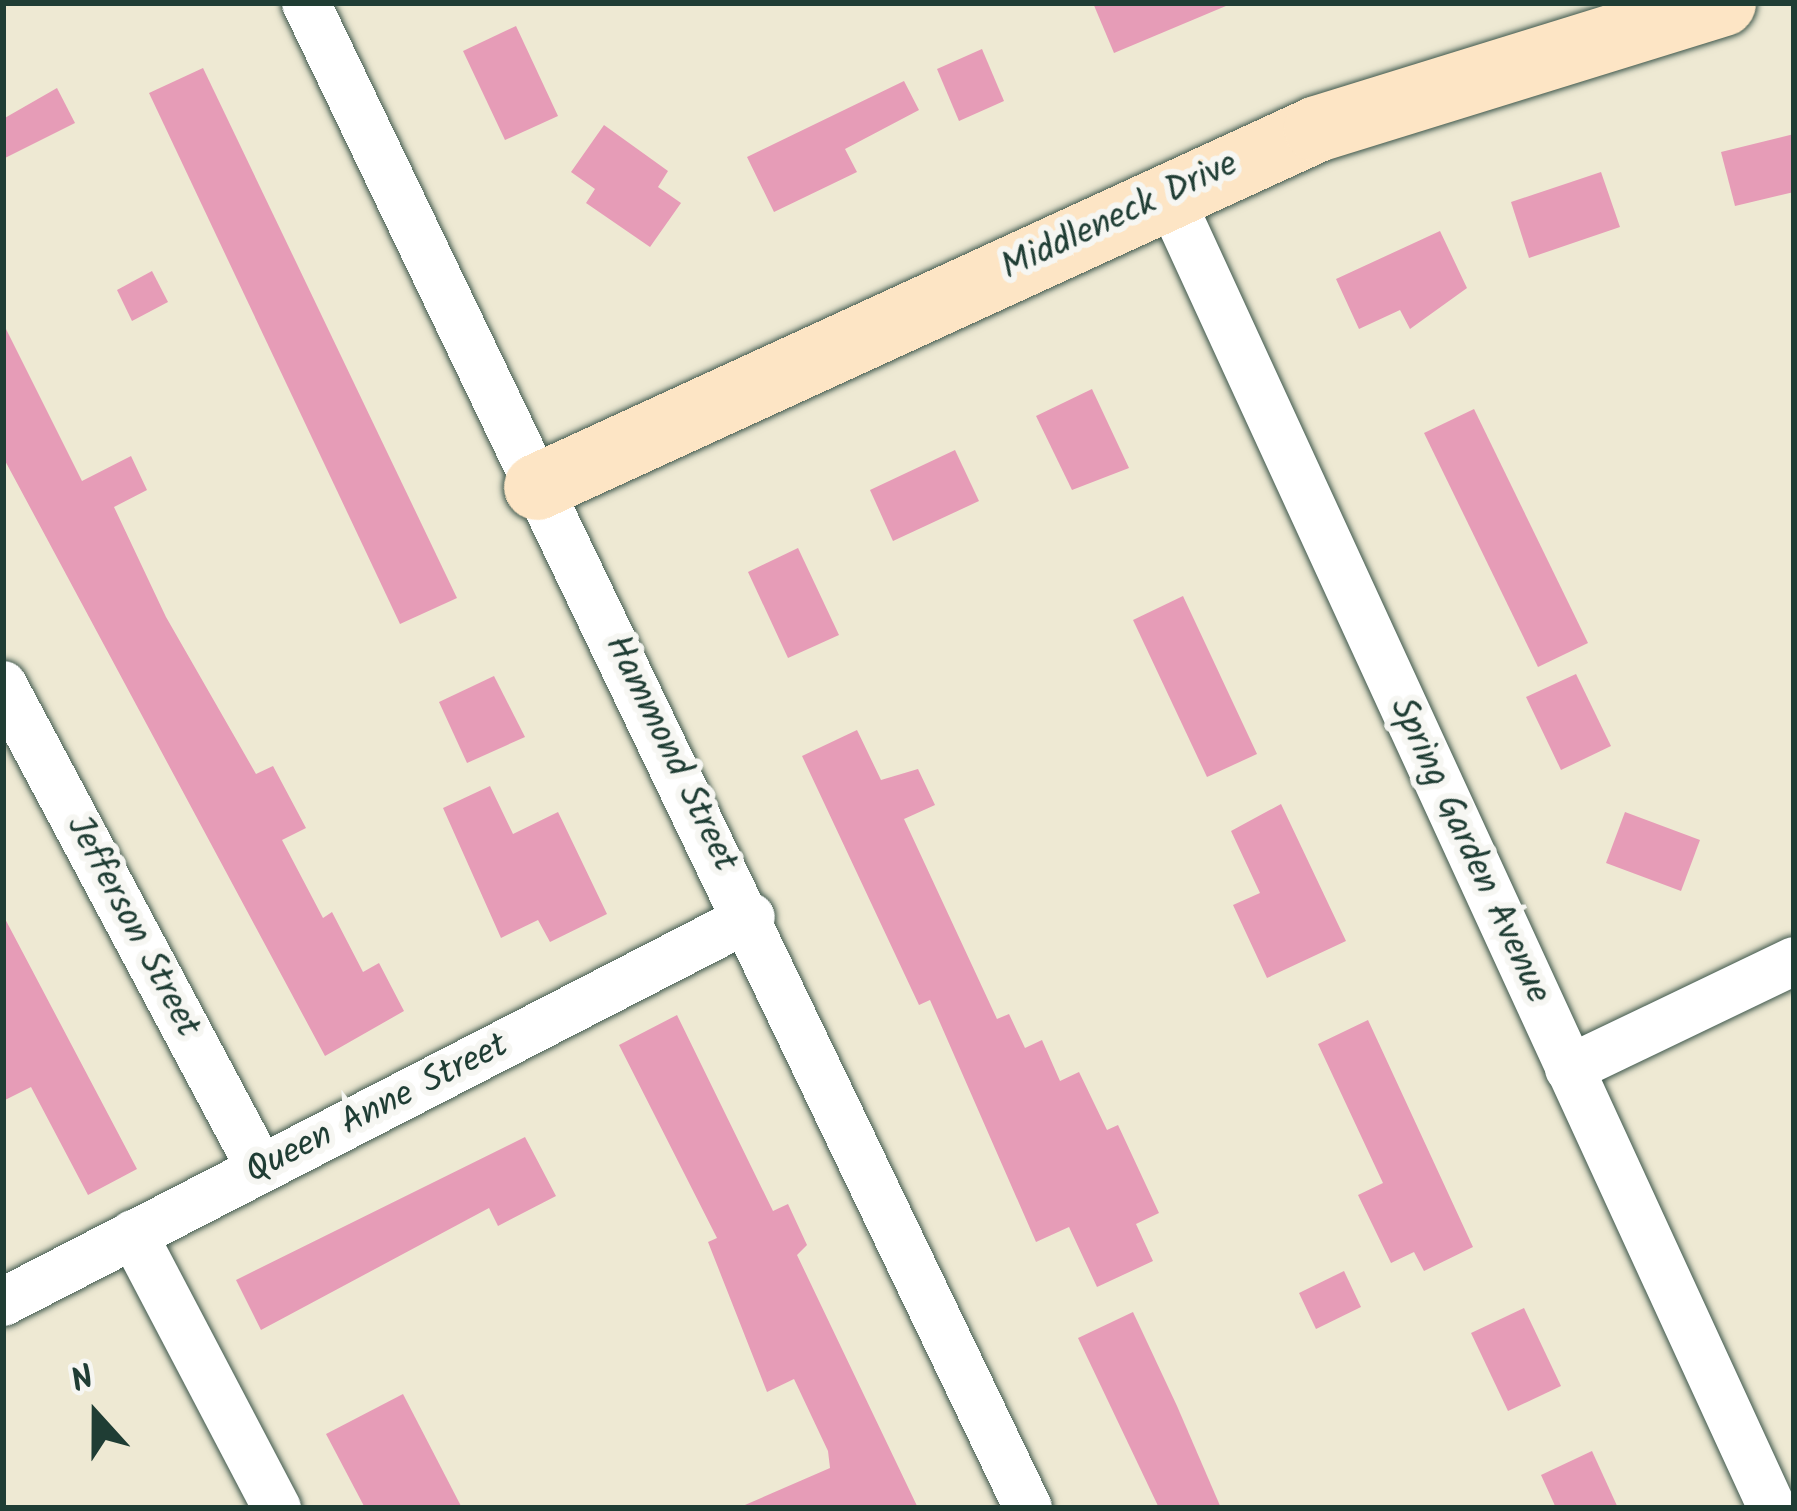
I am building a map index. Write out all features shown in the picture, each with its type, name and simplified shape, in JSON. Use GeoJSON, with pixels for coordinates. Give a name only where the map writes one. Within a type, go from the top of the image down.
{"type":"FeatureCollection","features":[{"type":"Feature","properties":{"kind":"street","name":"Hammond Street"},"geometry":{"type":"LineString","coordinates":[[306,3],[537,487],[752,916],[1028,1508]]}},
{"type":"Feature","properties":{"kind":"street","name":"Middleneck Drive"},"geometry":{"type":"LineString","coordinates":[[537,487],[1168,194],[1443,81],[1724,3]]}},
{"type":"Feature","properties":{"kind":"street","name":"Spring Garden Avenue"},"geometry":{"type":"LineString","coordinates":[[1168,194],[1772,1508]]}},
{"type":"Feature","properties":{"kind":"street","name":"Jefferson Street"},"geometry":{"type":"LineString","coordinates":[[3,685],[260,1168]]}},
{"type":"Feature","properties":{"kind":"street","name":"Queen Anne Street"},"geometry":{"type":"LineString","coordinates":[[3,1302],[752,916]]}},
{"type":"Feature","properties":{"kind":"street"},"geometry":{"type":"LineString","coordinates":[[1569,1069],[1794,961]]}},
{"type":"Feature","properties":{"kind":"street"},"geometry":{"type":"LineString","coordinates":[[133,1234],[277,1508]]}},
{"type":"Feature","properties":{"kind":"building"},"geometry":{"type":"Polygon","coordinates":[[[1093,3],[1233,3],[1114,53],[1093,3]]]}},
{"type":"Feature","properties":{"kind":"building"},"geometry":{"type":"Polygon","coordinates":[[[516,26],[558,116],[505,140],[463,51],[516,26]]]}},
{"type":"Feature","properties":{"kind":"building"},"geometry":{"type":"Polygon","coordinates":[[[982,49],[1004,101],[959,121],[937,69],[982,49]]]}},
{"type":"Feature","properties":{"kind":"building"},"geometry":{"type":"Polygon","coordinates":[[[203,68],[457,598],[400,624],[149,93],[203,68]]]}},
{"type":"Feature","properties":{"kind":"building"},"geometry":{"type":"Polygon","coordinates":[[[904,81],[919,110],[845,149],[857,172],[774,212],[747,157],[904,81]]]}},
{"type":"Feature","properties":{"kind":"building"},"geometry":{"type":"Polygon","coordinates":[[[57,88],[75,123],[3,159],[3,119],[57,88]]]}},
{"type":"Feature","properties":{"kind":"building"},"geometry":{"type":"Polygon","coordinates":[[[604,125],[668,171],[658,187],[681,203],[650,247],[586,203],[595,189],[571,172],[604,125]]]}},
{"type":"Feature","properties":{"kind":"building"},"geometry":{"type":"Polygon","coordinates":[[[1794,134],[1794,192],[1735,206],[1721,152],[1794,134]]]}},
{"type":"Feature","properties":{"kind":"building"},"geometry":{"type":"Polygon","coordinates":[[[1601,172],[1620,227],[1529,258],[1511,202],[1601,172]]]}},
{"type":"Feature","properties":{"kind":"building"},"geometry":{"type":"Polygon","coordinates":[[[1440,231],[1467,288],[1410,329],[1400,310],[1359,329],[1336,279],[1440,231]]]}},
{"type":"Feature","properties":{"kind":"building"},"geometry":{"type":"Polygon","coordinates":[[[152,271],[168,302],[132,321],[117,290],[152,271]]]}},
{"type":"Feature","properties":{"kind":"building"},"geometry":{"type":"Polygon","coordinates":[[[3,323],[82,481],[131,456],[147,490],[114,507],[166,617],[256,774],[273,766],[306,828],[282,840],[323,918],[332,912],[363,972],[379,963],[404,1011],[325,1056],[3,457],[3,323]]]}},
{"type":"Feature","properties":{"kind":"building"},"geometry":{"type":"Polygon","coordinates":[[[1092,389],[1129,468],[1072,490],[1036,416],[1092,389]]]}},
{"type":"Feature","properties":{"kind":"building"},"geometry":{"type":"Polygon","coordinates":[[[1474,409],[1588,643],[1538,667],[1424,433],[1474,409]]]}},
{"type":"Feature","properties":{"kind":"building"},"geometry":{"type":"Polygon","coordinates":[[[955,450],[979,501],[893,541],[870,490],[955,450]]]}},
{"type":"Feature","properties":{"kind":"building"},"geometry":{"type":"Polygon","coordinates":[[[798,548],[839,635],[788,658],[748,572],[798,548]]]}},
{"type":"Feature","properties":{"kind":"building"},"geometry":{"type":"Polygon","coordinates":[[[1183,596],[1257,754],[1207,777],[1133,620],[1183,596]]]}},
{"type":"Feature","properties":{"kind":"building"},"geometry":{"type":"Polygon","coordinates":[[[1576,674],[1611,746],[1561,770],[1526,697],[1576,674]]]}},
{"type":"Feature","properties":{"kind":"building"},"geometry":{"type":"Polygon","coordinates":[[[494,676],[525,737],[467,763],[439,702],[494,676]]]}},
{"type":"Feature","properties":{"kind":"building"},"geometry":{"type":"Polygon","coordinates":[[[857,730],[881,780],[918,769],[935,805],[904,819],[997,1019],[1009,1014],[1025,1048],[1042,1040],[1060,1081],[1079,1072],[1107,1130],[1118,1125],[1159,1213],[1136,1224],[1153,1261],[1097,1287],[1069,1227],[1036,1242],[930,1000],[919,1005],[802,756],[857,730]]]}},
{"type":"Feature","properties":{"kind":"building"},"geometry":{"type":"Polygon","coordinates":[[[490,786],[513,834],[558,812],[607,914],[550,942],[538,920],[501,938],[443,808],[490,786]]]}},
{"type":"Feature","properties":{"kind":"building"},"geometry":{"type":"Polygon","coordinates":[[[1281,804],[1346,941],[1267,978],[1233,905],[1260,893],[1231,831],[1281,804]]]}},
{"type":"Feature","properties":{"kind":"building"},"geometry":{"type":"Polygon","coordinates":[[[1625,812],[1700,840],[1681,891],[1606,863],[1625,812]]]}},
{"type":"Feature","properties":{"kind":"building"},"geometry":{"type":"Polygon","coordinates":[[[3,915],[137,1169],[88,1195],[31,1087],[3,1101],[3,915]]]}},
{"type":"Feature","properties":{"kind":"building"},"geometry":{"type":"Polygon","coordinates":[[[677,1015],[773,1211],[788,1204],[807,1245],[797,1255],[918,1508],[738,1508],[830,1468],[828,1451],[794,1379],[767,1392],[708,1242],[717,1238],[619,1045],[677,1015]]]}},
{"type":"Feature","properties":{"kind":"building"},"geometry":{"type":"Polygon","coordinates":[[[1368,1020],[1473,1247],[1424,1271],[1414,1252],[1391,1263],[1358,1195],[1383,1183],[1318,1044],[1368,1020]]]}},
{"type":"Feature","properties":{"kind":"building"},"geometry":{"type":"Polygon","coordinates":[[[525,1137],[556,1196],[498,1226],[489,1208],[261,1330],[236,1280],[525,1137]]]}},
{"type":"Feature","properties":{"kind":"building"},"geometry":{"type":"Polygon","coordinates":[[[1344,1271],[1361,1307],[1316,1329],[1299,1293],[1344,1271]]]}},
{"type":"Feature","properties":{"kind":"building"},"geometry":{"type":"Polygon","coordinates":[[[1524,1308],[1561,1386],[1508,1411],[1471,1333],[1524,1308]]]}},
{"type":"Feature","properties":{"kind":"building"},"geometry":{"type":"Polygon","coordinates":[[[1133,1312],[1221,1508],[1159,1508],[1078,1338],[1133,1312]]]}},
{"type":"Feature","properties":{"kind":"building"},"geometry":{"type":"Polygon","coordinates":[[[403,1394],[462,1508],[365,1508],[326,1434],[403,1394]]]}},
{"type":"Feature","properties":{"kind":"building"},"geometry":{"type":"Polygon","coordinates":[[[1592,1451],[1618,1508],[1556,1508],[1541,1475],[1592,1451]]]}}]}
